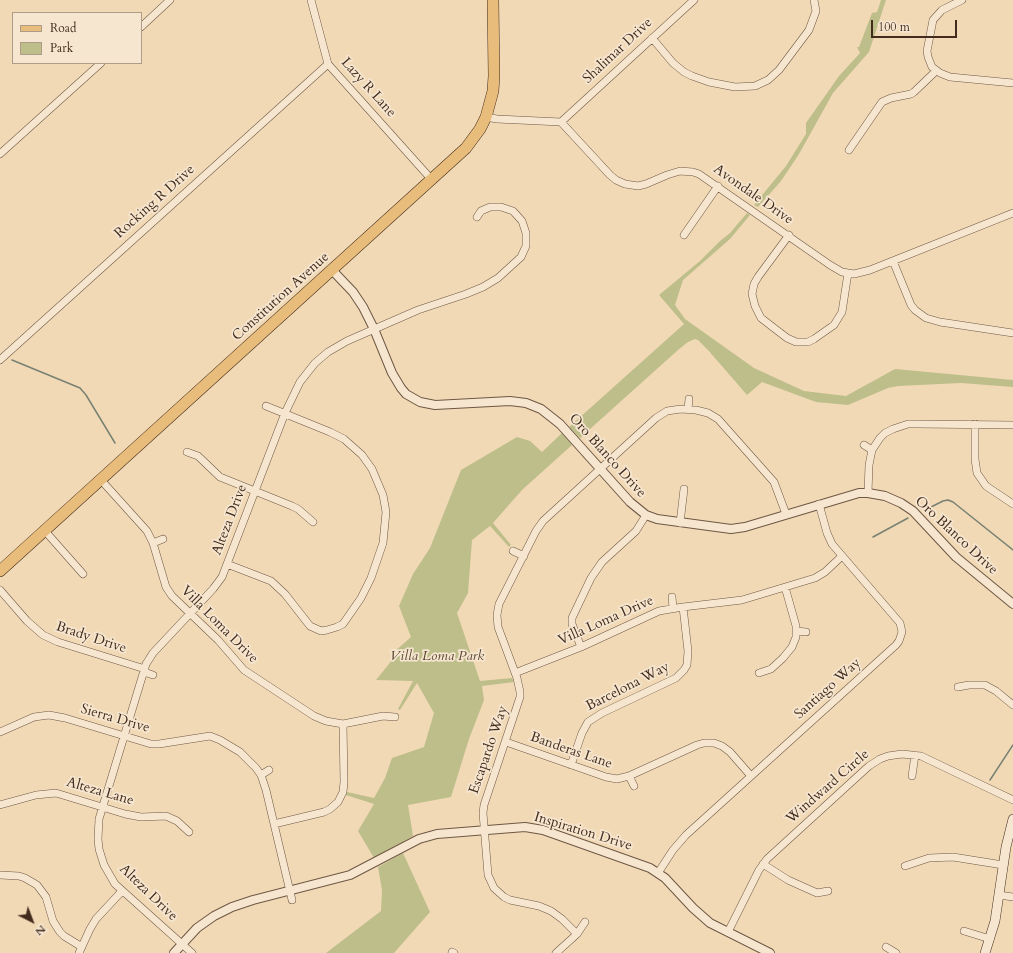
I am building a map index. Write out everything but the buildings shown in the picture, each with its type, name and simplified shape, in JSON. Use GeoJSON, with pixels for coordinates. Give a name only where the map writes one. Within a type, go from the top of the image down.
{"type":"FeatureCollection","features":[{"type":"Feature","properties":{"kind":"main road","name":"Constitution Avenue"},"geometry":{"type":"LineString","coordinates":[[0,571],[466,148],[480,129],[490,105],[494,76],[493,0]]}},
{"type":"Feature","properties":{"kind":"main road"},"geometry":{"type":"LineString","coordinates":[[985,953],[995,921],[1006,847],[1013,819]]}},
{"type":"Feature","properties":{"kind":"street"},"geometry":{"type":"LineString","coordinates":[[142,26],[170,0]]}},
{"type":"Feature","properties":{"kind":"street","name":"Lazy R Lane"},"geometry":{"type":"LineString","coordinates":[[311,0],[328,64],[432,180]]}},
{"type":"Feature","properties":{"kind":"street","name":"Shalimar Drive"},"geometry":{"type":"LineString","coordinates":[[561,122],[694,0]]}},
{"type":"Feature","properties":{"kind":"street"},"geometry":{"type":"LineString","coordinates":[[652,38],[673,63],[684,72],[709,82],[731,87],[748,88],[768,80],[780,70],[808,30],[816,11],[814,0]]}},
{"type":"Feature","properties":{"kind":"street"},"geometry":{"type":"LineString","coordinates":[[959,1],[938,13],[933,20],[927,51],[929,62],[944,76],[1013,84]]}},
{"type":"Feature","properties":{"kind":"street"},"geometry":{"type":"LineString","coordinates":[[0,154],[100,64]]}},
{"type":"Feature","properties":{"kind":"street","name":"Rocking R Drive"},"geometry":{"type":"LineString","coordinates":[[0,360],[328,64]]}},
{"type":"Feature","properties":{"kind":"street"},"geometry":{"type":"LineString","coordinates":[[850,150],[882,102],[891,98],[911,94],[936,70]]}},
{"type":"Feature","properties":{"kind":"street"},"geometry":{"type":"LineString","coordinates":[[486,117],[561,122]]}},
{"type":"Feature","properties":{"kind":"street","name":"Avondale Drive"},"geometry":{"type":"LineString","coordinates":[[561,122],[610,175],[620,183],[638,186],[674,172],[687,171],[699,174],[836,269],[848,273]]}},
{"type":"Feature","properties":{"kind":"street"},"geometry":{"type":"LineString","coordinates":[[684,235],[718,186]]}},
{"type":"Feature","properties":{"kind":"street","name":"Alteza Drive"},"geometry":{"type":"LineString","coordinates":[[192,953],[122,891],[111,878],[100,857],[98,829],[103,806],[149,658],[218,584],[285,413],[300,382],[318,360],[340,344],[374,329],[418,310],[476,291],[498,278],[516,262],[524,252],[527,240],[524,227],[518,216],[508,208],[496,206],[485,208],[477,217]]}},
{"type":"Feature","properties":{"kind":"street"},"geometry":{"type":"LineString","coordinates":[[788,235],[758,277],[754,284],[752,294],[755,306],[761,318],[787,338],[796,342],[808,342],[814,340],[834,325],[842,312],[848,273],[861,273],[1013,213]]}},
{"type":"Feature","properties":{"kind":"street"},"geometry":{"type":"LineString","coordinates":[[893,261],[911,305],[926,318],[940,322],[1013,332]]}},
{"type":"Feature","properties":{"kind":"street","name":"Oro Blanco Drive"},"geometry":{"type":"LineString","coordinates":[[332,270],[358,298],[374,329],[397,383],[414,399],[435,405],[510,401],[535,406],[553,417],[630,502],[646,515],[657,520],[731,529],[854,495],[868,493],[885,496],[907,506],[956,557],[1013,604]]}},
{"type":"Feature","properties":{"kind":"street"},"geometry":{"type":"LineString","coordinates":[[688,409],[689,399]]}},
{"type":"Feature","properties":{"kind":"street"},"geometry":{"type":"LineString","coordinates":[[227,564],[271,581],[285,594],[310,626],[321,630],[327,630],[338,627],[347,619],[361,598],[379,559],[383,543],[386,512],[380,486],[366,461],[357,449],[338,435],[266,406]]}},
{"type":"Feature","properties":{"kind":"street","name":"Escapardo Way"},"geometry":{"type":"LineString","coordinates":[[577,934],[552,911],[504,897],[494,888],[488,875],[483,812],[485,798],[506,742],[520,697],[519,686],[515,673],[498,627],[497,615],[499,604],[536,531],[543,521],[600,468],[662,414],[673,410],[688,409],[708,413],[722,423],[774,482],[786,514]]}},
{"type":"Feature","properties":{"kind":"street"},"geometry":{"type":"LineString","coordinates":[[868,493],[869,465],[872,450],[885,433],[900,426],[918,424],[1013,425]]}},
{"type":"Feature","properties":{"kind":"street"},"geometry":{"type":"LineString","coordinates":[[975,424],[975,459],[977,473],[986,486],[1013,504]]}},
{"type":"Feature","properties":{"kind":"street"},"geometry":{"type":"LineString","coordinates":[[864,445],[872,450]]}},
{"type":"Feature","properties":{"kind":"street"},"geometry":{"type":"LineString","coordinates":[[187,452],[198,456],[220,477],[298,509],[313,522]]}},
{"type":"Feature","properties":{"kind":"street","name":"Villa Loma Drive"},"geometry":{"type":"LineString","coordinates":[[101,480],[142,525],[153,543],[168,591],[218,640],[239,665],[249,674],[320,719],[332,723],[343,724],[382,716],[395,718]]}},
{"type":"Feature","properties":{"kind":"street"},"geometry":{"type":"LineString","coordinates":[[680,523],[684,489]]}},
{"type":"Feature","properties":{"kind":"street","name":"Santiago Way"},"geometry":{"type":"LineString","coordinates":[[658,873],[673,850],[683,839],[896,646],[899,641],[902,627],[897,619],[829,539],[819,504]]}},
{"type":"Feature","properties":{"kind":"street"},"geometry":{"type":"LineString","coordinates":[[581,647],[572,624],[572,618],[591,578],[602,562],[634,534],[646,515]]}},
{"type":"Feature","properties":{"kind":"street"},"geometry":{"type":"LineString","coordinates":[[45,531],[83,574]]}},
{"type":"Feature","properties":{"kind":"street"},"geometry":{"type":"LineString","coordinates":[[153,543],[163,539]]}},
{"type":"Feature","properties":{"kind":"street"},"geometry":{"type":"LineString","coordinates":[[514,551],[524,556]]}},
{"type":"Feature","properties":{"kind":"street","name":"Villa Loma Drive"},"geometry":{"type":"LineString","coordinates":[[515,673],[581,647],[659,611],[742,600],[820,576],[842,556]]}},
{"type":"Feature","properties":{"kind":"street"},"geometry":{"type":"LineString","coordinates":[[759,673],[770,669],[788,653],[794,642],[796,632],[785,587]]}},
{"type":"Feature","properties":{"kind":"street","name":"Brady Drive"},"geometry":{"type":"LineString","coordinates":[[0,590],[27,621],[43,636],[153,675]]}},
{"type":"Feature","properties":{"kind":"street"},"geometry":{"type":"LineString","coordinates":[[672,597],[673,608]]}},
{"type":"Feature","properties":{"kind":"street","name":"Barcelona Way"},"geometry":{"type":"LineString","coordinates":[[571,765],[586,720],[680,675],[687,665],[688,659],[682,607]]}},
{"type":"Feature","properties":{"kind":"street"},"geometry":{"type":"LineString","coordinates":[[796,632],[806,632]]}},
{"type":"Feature","properties":{"kind":"street"},"geometry":{"type":"LineString","coordinates":[[958,687],[985,685],[996,691],[1013,705]]}},
{"type":"Feature","properties":{"kind":"street","name":"Sierra Drive"},"geometry":{"type":"LineString","coordinates":[[0,732],[34,717],[49,715],[64,718],[143,742],[159,744],[203,737],[215,738],[240,752],[261,775],[291,890],[292,900]]}},
{"type":"Feature","properties":{"kind":"street"},"geometry":{"type":"LineString","coordinates":[[274,824],[324,812],[338,802],[343,792],[344,782],[343,724]]}},
{"type":"Feature","properties":{"kind":"street"},"geometry":{"type":"LineString","coordinates":[[716,734],[714,743],[722,746],[730,752],[751,776]]}},
{"type":"Feature","properties":{"kind":"street","name":"Banderas Lane"},"geometry":{"type":"LineString","coordinates":[[506,742],[612,779],[622,779],[697,745],[714,743]]}},
{"type":"Feature","properties":{"kind":"street","name":"Windward Circle"},"geometry":{"type":"LineString","coordinates":[[728,932],[763,864],[776,849],[874,762],[895,754],[915,755],[1013,800]]}},
{"type":"Feature","properties":{"kind":"street"},"geometry":{"type":"LineString","coordinates":[[912,776],[915,755]]}},
{"type":"Feature","properties":{"kind":"street"},"geometry":{"type":"LineString","coordinates":[[261,775],[269,770]]}},
{"type":"Feature","properties":{"kind":"street"},"geometry":{"type":"LineString","coordinates":[[629,776],[634,786]]}},
{"type":"Feature","properties":{"kind":"street","name":"Alteza Lane"},"geometry":{"type":"LineString","coordinates":[[0,805],[36,794],[62,794],[133,816],[172,817],[189,832]]}},
{"type":"Feature","properties":{"kind":"street","name":"Inspiration Drive"},"geometry":{"type":"LineString","coordinates":[[174,953],[197,928],[224,911],[242,903],[350,875],[410,843],[429,836],[525,827],[543,830],[644,865],[658,873],[710,923],[770,953]]}},
{"type":"Feature","properties":{"kind":"street"},"geometry":{"type":"LineString","coordinates":[[905,866],[929,858],[953,857],[1003,864]]}},
{"type":"Feature","properties":{"kind":"street"},"geometry":{"type":"LineString","coordinates":[[763,864],[788,880],[817,893],[828,891]]}},
{"type":"Feature","properties":{"kind":"street"},"geometry":{"type":"LineString","coordinates":[[0,875],[19,876],[36,885],[46,897],[54,921],[60,932],[81,950],[96,919],[122,891]]}},
{"type":"Feature","properties":{"kind":"street"},"geometry":{"type":"LineString","coordinates":[[999,895],[1013,896]]}},
{"type":"Feature","properties":{"kind":"street"},"geometry":{"type":"LineString","coordinates":[[556,953],[577,934],[585,922]]}},
{"type":"Feature","properties":{"kind":"street"},"geometry":{"type":"LineString","coordinates":[[964,930],[990,940]]}},
{"type":"Feature","properties":{"kind":"street"},"geometry":{"type":"LineString","coordinates":[[886,947],[896,953]]}},
{"type":"Feature","properties":{"kind":"green space"},"geometry":{"type":"Polygon","coordinates":[[[881,0],[886,0],[869,52],[833,93],[799,154],[781,181],[758,207],[754,205],[786,166],[806,134],[806,123],[839,76],[860,53],[857,47],[859,47],[872,13],[877,12],[881,0]]]}},
{"type":"Feature","properties":{"kind":"green space"},"geometry":{"type":"Polygon","coordinates":[[[747,213],[750,215],[730,239],[683,280],[675,305],[685,319],[754,368],[804,391],[846,396],[895,369],[1013,380],[1013,387],[961,383],[898,386],[888,388],[848,405],[816,402],[762,382],[747,395],[708,350],[695,339],[688,342],[678,350],[580,438],[569,427],[684,324],[659,295],[700,261],[730,233],[747,213]]]}},
{"type":"Feature","properties":{"kind":"green space","name":"Villa Loma Park"},"geometry":{"type":"Polygon","coordinates":[[[562,433],[572,445],[522,490],[493,523],[511,545],[509,547],[490,526],[472,540],[468,593],[457,613],[480,681],[512,678],[514,682],[482,686],[484,700],[469,739],[451,797],[408,805],[413,836],[374,858],[358,831],[374,804],[346,795],[347,792],[374,798],[385,778],[392,758],[424,747],[434,713],[417,683],[400,710],[398,709],[413,681],[376,680],[397,654],[394,652],[411,637],[399,606],[413,574],[430,548],[461,470],[517,437],[530,441],[542,452],[562,433]]]}},
{"type":"Feature","properties":{"kind":"green space"},"geometry":{"type":"Polygon","coordinates":[[[403,853],[430,912],[394,953],[326,953],[381,911],[382,890],[378,867],[403,853]]]}},
{"type":"Feature","properties":{"kind":"waterway"},"geometry":{"type":"LineString","coordinates":[[12,360],[80,388],[86,395],[115,443]]}},
{"type":"Feature","properties":{"kind":"waterway"},"geometry":{"type":"LineString","coordinates":[[925,510],[943,501],[948,500],[953,502],[1013,550]]}},
{"type":"Feature","properties":{"kind":"waterway"},"geometry":{"type":"LineString","coordinates":[[873,537],[908,518]]}},
{"type":"Feature","properties":{"kind":"waterway"},"geometry":{"type":"LineString","coordinates":[[990,780],[1013,745]]}}]}
